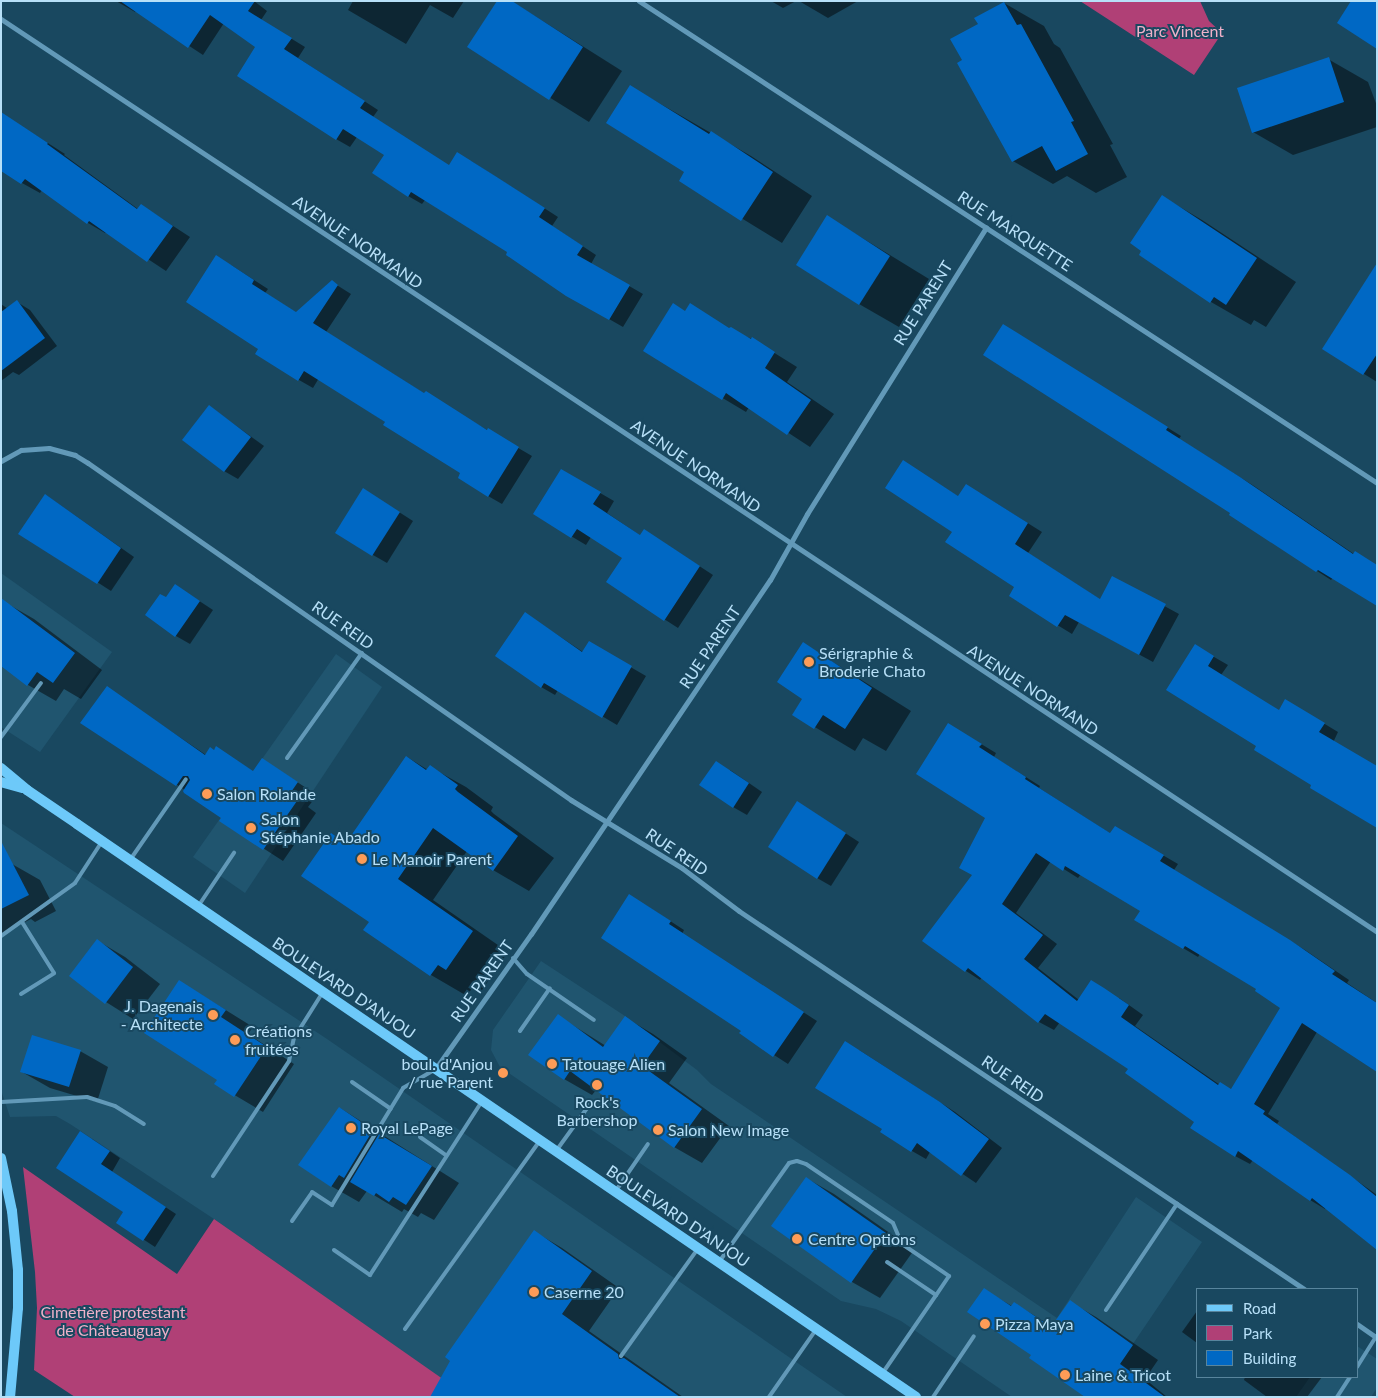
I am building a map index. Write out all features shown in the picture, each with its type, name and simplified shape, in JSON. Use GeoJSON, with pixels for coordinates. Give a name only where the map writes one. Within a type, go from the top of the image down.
{"type":"FeatureCollection","features":[{"type":"Feature","properties":{"kind":"street","name":"RUE MARQUETTE"},"geometry":{"type":"LineString","coordinates":[[639,1],[1375,482]]}},
{"type":"Feature","properties":{"kind":"street","name":"AVENUE NORMAND"},"geometry":{"type":"LineString","coordinates":[[1,19],[1377,932]]}},
{"type":"Feature","properties":{"kind":"street","name":"RUE PARENT"},"geometry":{"type":"LineString","coordinates":[[436,1068],[607,821],[770,580],[790,544],[986,226]]}},
{"type":"Feature","properties":{"kind":"street","name":"RUE REID"},"geometry":{"type":"LineString","coordinates":[[1,461],[20,450],[34,448],[60,450],[88,463],[571,800],[682,868],[739,911],[1303,1288]]}},
{"type":"Feature","properties":{"kind":"street"},"geometry":{"type":"LineString","coordinates":[[1375,482],[1377,474]]}},
{"type":"Feature","properties":{"kind":"street","name":"BOULEVARD D'ANJOU"},"geometry":{"type":"LineString","coordinates":[[1,768],[27,790],[916,1397]]}},
{"type":"Feature","properties":{"kind":"street","name":"BOULEVARD D'ANJOU"},"geometry":{"type":"LineString","coordinates":[[1,782],[27,790]]}},
{"type":"Feature","properties":{"kind":"street"},"geometry":{"type":"LineString","coordinates":[[1,1158],[12,1211],[18,1270],[18,1308],[10,1397]]}},
{"type":"Feature","properties":{"kind":"street"},"geometry":{"type":"LineString","coordinates":[[1358,1325],[1376,1337]]}},
{"type":"Feature","properties":{"kind":"lane"},"geometry":{"type":"LineString","coordinates":[[287,758],[362,653]]}},
{"type":"Feature","properties":{"kind":"lane"},"geometry":{"type":"LineString","coordinates":[[1,737],[41,683]]}},
{"type":"Feature","properties":{"kind":"lane"},"geometry":{"type":"LineString","coordinates":[[130,860],[186,779]]}},
{"type":"Feature","properties":{"kind":"lane"},"geometry":{"type":"LineString","coordinates":[[1,936],[75,883],[102,841]]}},
{"type":"Feature","properties":{"kind":"lane"},"geometry":{"type":"LineString","coordinates":[[198,906],[234,853]]}},
{"type":"Feature","properties":{"kind":"lane"},"geometry":{"type":"LineString","coordinates":[[21,994],[54,973],[22,922]]}},
{"type":"Feature","properties":{"kind":"lane"},"geometry":{"type":"LineString","coordinates":[[513,958],[527,974],[594,1020]]}},
{"type":"Feature","properties":{"kind":"lane"},"geometry":{"type":"LineString","coordinates":[[520,1031],[550,988]]}},
{"type":"Feature","properties":{"kind":"lane"},"geometry":{"type":"LineString","coordinates":[[213,1176],[289,1061],[294,1038],[323,992]]}},
{"type":"Feature","properties":{"kind":"lane"},"geometry":{"type":"LineString","coordinates":[[292,1221],[312,1192],[332,1205],[403,1088],[436,1068]]}},
{"type":"Feature","properties":{"kind":"lane"},"geometry":{"type":"LineString","coordinates":[[352,1082],[391,1109]]}},
{"type":"Feature","properties":{"kind":"lane"},"geometry":{"type":"LineString","coordinates":[[1,1102],[87,1097],[115,1106],[144,1124]]}},
{"type":"Feature","properties":{"kind":"lane"},"geometry":{"type":"LineString","coordinates":[[334,1250],[370,1276],[482,1101]]}},
{"type":"Feature","properties":{"kind":"lane"},"geometry":{"type":"LineString","coordinates":[[556,1150],[590,1104]]}},
{"type":"Feature","properties":{"kind":"lane"},"geometry":{"type":"LineString","coordinates":[[420,1137],[446,1155]]}},
{"type":"Feature","properties":{"kind":"lane"},"geometry":{"type":"LineString","coordinates":[[405,1329],[541,1140]]}},
{"type":"Feature","properties":{"kind":"lane"},"geometry":{"type":"LineString","coordinates":[[615,1192],[648,1144]]}},
{"type":"Feature","properties":{"kind":"lane"},"geometry":{"type":"LineString","coordinates":[[719,1262],[789,1163],[798,1161],[806,1164],[892,1223],[902,1244],[949,1276],[882,1374]]}},
{"type":"Feature","properties":{"kind":"lane"},"geometry":{"type":"LineString","coordinates":[[1106,1310],[1177,1204]]}},
{"type":"Feature","properties":{"kind":"lane"},"geometry":{"type":"LineString","coordinates":[[621,1356],[698,1248]]}},
{"type":"Feature","properties":{"kind":"lane"},"geometry":{"type":"LineString","coordinates":[[887,1262],[936,1294]]}},
{"type":"Feature","properties":{"kind":"lane"},"geometry":{"type":"LineString","coordinates":[[770,1397],[816,1329]]}},
{"type":"Feature","properties":{"kind":"lane"},"geometry":{"type":"LineString","coordinates":[[933,1397],[974,1336]]}},
{"type":"Feature","properties":{"kind":"lane"},"geometry":{"type":"LineString","coordinates":[[1358,1365],[1376,1337]]}},
{"type":"Feature","properties":{"kind":"lane"},"geometry":{"type":"LineString","coordinates":[[1337,1397],[1349,1378]]}},
{"type":"Feature","properties":{"kind":"shaded area"},"geometry":{"type":"Polygon","coordinates":[[[1,573],[112,652],[40,752],[1,727],[1,573]]]}},
{"type":"Feature","properties":{"kind":"shaded area"},"geometry":{"type":"Polygon","coordinates":[[[336,654],[382,687],[245,893],[193,857],[336,654]]]}},
{"type":"Feature","properties":{"kind":"shaded area"},"geometry":{"type":"Polygon","coordinates":[[[1,823],[327,1039],[847,1397],[456,1397],[459,1391],[214,1219],[70,1124],[56,1116],[10,1117],[1,1090],[1,823]]]}},
{"type":"Feature","properties":{"kind":"shaded area"},"geometry":{"type":"Polygon","coordinates":[[[541,961],[625,1016],[697,1070],[711,1084],[1057,1318],[1136,1197],[1202,1242],[1120,1363],[1165,1397],[1012,1397],[901,1321],[876,1309],[841,1301],[500,1067],[491,1050],[493,1030],[541,961]]]}},
{"type":"Feature","properties":{"kind":"shaded area"},"geometry":{"type":"Polygon","coordinates":[[[1358,1347],[1377,1359],[1377,1388],[1371,1397],[1296,1397],[1309,1378],[1358,1378],[1358,1347]]]}},
{"type":"Feature","properties":{"kind":"green space","name":"Parc Vincent"},"geometry":{"type":"Polygon","coordinates":[[[1080,1],[1200,1],[1209,21],[1222,33],[1194,75],[1080,1]]]}},
{"type":"Feature","properties":{"kind":"green space","name":"Cimetière protestant de Châteauguay"},"geometry":{"type":"Polygon","coordinates":[[[23,1167],[177,1274],[214,1219],[460,1391],[456,1397],[75,1397],[34,1370],[37,1308],[35,1272],[23,1167]]]}},
{"type":"Feature","properties":{"kind":"building"},"geometry":{"type":"Polygon","coordinates":[[[120,1],[255,1],[248,11],[292,38],[284,49],[365,101],[360,108],[449,165],[457,152],[545,208],[539,217],[583,246],[577,255],[630,285],[609,320],[566,296],[506,255],[507,252],[411,192],[408,197],[372,173],[384,155],[343,129],[336,140],[237,76],[255,47],[210,15],[188,48],[120,1]]]}},
{"type":"Feature","properties":{"kind":"building"},"geometry":{"type":"Polygon","coordinates":[[[497,1],[512,1],[583,47],[549,100],[467,47],[497,1]]]}},
{"type":"Feature","properties":{"kind":"building"},"geometry":{"type":"Polygon","coordinates":[[[1351,1],[1377,1],[1377,49],[1337,23],[1351,1]]]}},
{"type":"Feature","properties":{"kind":"building"},"geometry":{"type":"Polygon","coordinates":[[[1004,2],[1017,25],[1021,24],[1074,121],[1071,122],[1088,154],[1056,171],[1042,146],[1012,162],[957,63],[962,60],[950,39],[978,24],[974,18],[1004,2]]]}},
{"type":"Feature","properties":{"kind":"building"},"geometry":{"type":"Polygon","coordinates":[[[1329,57],[1344,102],[1252,133],[1237,88],[1329,57]]]}},
{"type":"Feature","properties":{"kind":"building"},"geometry":{"type":"Polygon","coordinates":[[[630,85],[709,134],[711,131],[773,172],[741,221],[679,181],[684,172],[606,123],[630,85]]]}},
{"type":"Feature","properties":{"kind":"building"},"geometry":{"type":"Polygon","coordinates":[[[1,112],[48,143],[137,209],[141,204],[173,226],[147,262],[89,221],[87,224],[25,179],[21,184],[1,171],[1,112]]]}},
{"type":"Feature","properties":{"kind":"building"},"geometry":{"type":"Polygon","coordinates":[[[1162,195],[1257,258],[1226,305],[1214,297],[1210,303],[1139,255],[1141,251],[1130,243],[1162,195]]]}},
{"type":"Feature","properties":{"kind":"building"},"geometry":{"type":"Polygon","coordinates":[[[827,215],[890,256],[859,305],[796,265],[827,215]]]}},
{"type":"Feature","properties":{"kind":"building"},"geometry":{"type":"Polygon","coordinates":[[[216,255],[254,280],[252,284],[296,312],[332,280],[338,285],[313,323],[424,393],[426,391],[487,430],[488,428],[519,447],[488,497],[458,478],[460,473],[383,425],[385,422],[304,371],[298,381],[255,354],[258,349],[186,302],[216,255]]]}},
{"type":"Feature","properties":{"kind":"building"},"geometry":{"type":"Polygon","coordinates":[[[1377,263],[1377,354],[1363,375],[1322,349],[1377,263]]]}},
{"type":"Feature","properties":{"kind":"building"},"geometry":{"type":"Polygon","coordinates":[[[17,300],[45,338],[1,371],[1,312],[17,300]]]}},
{"type":"Feature","properties":{"kind":"building"},"geometry":{"type":"Polygon","coordinates":[[[673,303],[685,311],[690,303],[729,328],[731,327],[751,339],[752,337],[775,352],[765,368],[811,400],[787,435],[726,393],[722,400],[643,351],[673,303]]]}},
{"type":"Feature","properties":{"kind":"building"},"geometry":{"type":"Polygon","coordinates":[[[1003,324],[1168,427],[1166,430],[1240,477],[1353,554],[1355,551],[1377,565],[1377,606],[1318,570],[1316,572],[1229,515],[1230,513],[983,355],[1003,324]]]}},
{"type":"Feature","properties":{"kind":"building"},"geometry":{"type":"Polygon","coordinates":[[[209,405],[251,437],[224,472],[182,440],[209,405]]]}},
{"type":"Feature","properties":{"kind":"building"},"geometry":{"type":"Polygon","coordinates":[[[903,460],[958,496],[966,484],[1028,523],[1015,544],[1100,599],[1112,576],[1166,604],[1139,655],[1065,615],[1057,627],[1009,596],[1014,587],[945,542],[952,532],[885,488],[903,460]]]}},
{"type":"Feature","properties":{"kind":"building"},"geometry":{"type":"Polygon","coordinates":[[[561,469],[601,492],[593,504],[640,535],[644,529],[700,566],[664,621],[606,582],[622,558],[577,529],[571,538],[533,514],[561,469]]]}},
{"type":"Feature","properties":{"kind":"building"},"geometry":{"type":"Polygon","coordinates":[[[363,488],[400,512],[372,556],[335,533],[363,488]]]}},
{"type":"Feature","properties":{"kind":"building"},"geometry":{"type":"Polygon","coordinates":[[[45,494],[121,548],[97,584],[18,534],[45,494]]]}},
{"type":"Feature","properties":{"kind":"building"},"geometry":{"type":"Polygon","coordinates":[[[175,584],[200,601],[175,637],[145,615],[160,594],[166,597],[175,584]]]}},
{"type":"Feature","properties":{"kind":"building"},"geometry":{"type":"Polygon","coordinates":[[[1,598],[75,653],[53,683],[37,672],[27,686],[1,666],[1,598]]]}},
{"type":"Feature","properties":{"kind":"building"},"geometry":{"type":"Polygon","coordinates":[[[525,612],[582,652],[589,641],[632,666],[602,718],[544,683],[541,688],[495,656],[525,612]]]}},
{"type":"Feature","properties":{"kind":"building"},"geometry":{"type":"Polygon","coordinates":[[[803,642],[872,688],[845,729],[823,715],[814,729],[792,715],[802,699],[777,682],[803,642]]]}},
{"type":"Feature","properties":{"kind":"building"},"geometry":{"type":"Polygon","coordinates":[[[1195,644],[1214,656],[1208,666],[1279,710],[1285,699],[1325,723],[1319,732],[1377,766],[1377,828],[1310,788],[1311,785],[1254,750],[1256,746],[1166,690],[1195,644]]]}},
{"type":"Feature","properties":{"kind":"building"},"geometry":{"type":"Polygon","coordinates":[[[107,686],[205,755],[210,747],[214,750],[216,746],[253,771],[262,758],[298,782],[289,795],[297,801],[263,850],[219,821],[221,818],[184,793],[183,791],[190,780],[188,776],[183,776],[176,786],[80,723],[107,686]]]}},
{"type":"Feature","properties":{"kind":"building"},"geometry":{"type":"Polygon","coordinates":[[[948,723],[982,744],[979,747],[1026,777],[1025,779],[1110,833],[1115,826],[1164,855],[1160,861],[1290,940],[1335,971],[1332,974],[1377,1003],[1377,1072],[1302,1023],[1254,1104],[1265,1111],[1263,1114],[1350,1175],[1377,1197],[1377,1250],[1312,1198],[1310,1201],[1238,1151],[1235,1157],[1190,1128],[1194,1122],[1125,1073],[1128,1069],[1045,1014],[1038,1023],[968,968],[965,972],[922,941],[972,875],[959,868],[985,818],[916,774],[948,723]],[[1036,853],[1002,904],[1043,935],[1024,959],[1077,1001],[1091,980],[1104,988],[1129,1005],[1121,1017],[1218,1085],[1220,1082],[1231,1089],[1280,1008],[1255,991],[1256,989],[1185,946],[1183,949],[1134,920],[1140,911],[1065,866],[1063,871],[1036,853]]]}},
{"type":"Feature","properties":{"kind":"building","name":"Le Manoir Parent"},"geometry":{"type":"Polygon","coordinates":[[[406,756],[426,770],[430,765],[458,785],[455,789],[458,792],[518,836],[493,871],[433,828],[398,879],[473,931],[446,970],[438,965],[430,976],[363,930],[369,922],[301,876],[331,833],[346,843],[406,756]]]}},
{"type":"Feature","properties":{"kind":"building"},"geometry":{"type":"Polygon","coordinates":[[[716,761],[749,783],[733,808],[699,785],[716,761]]]}},
{"type":"Feature","properties":{"kind":"building"},"geometry":{"type":"Polygon","coordinates":[[[797,801],[846,833],[817,879],[768,847],[797,801]]]}},
{"type":"Feature","properties":{"kind":"building"},"geometry":{"type":"Polygon","coordinates":[[[1,841],[29,895],[1,909],[1,841]]]}},
{"type":"Feature","properties":{"kind":"building"},"geometry":{"type":"Polygon","coordinates":[[[629,894],[671,921],[669,924],[804,1012],[773,1057],[739,1033],[741,1031],[601,938],[629,894]]]}},
{"type":"Feature","properties":{"kind":"building"},"geometry":{"type":"Polygon","coordinates":[[[97,939],[133,967],[105,1004],[69,976],[97,939]]]}},
{"type":"Feature","properties":{"kind":"building"},"geometry":{"type":"Polygon","coordinates":[[[179,980],[226,1010],[221,1017],[267,1047],[234,1097],[214,1084],[217,1080],[144,1033],[179,980]]]}},
{"type":"Feature","properties":{"kind":"building"},"geometry":{"type":"Polygon","coordinates":[[[558,1014],[603,1047],[625,1016],[660,1041],[642,1066],[702,1109],[674,1148],[570,1071],[564,1080],[528,1055],[558,1014]]]}},
{"type":"Feature","properties":{"kind":"building"},"geometry":{"type":"Polygon","coordinates":[[[32,1035],[81,1050],[69,1087],[20,1072],[32,1035]]]}},
{"type":"Feature","properties":{"kind":"building"},"geometry":{"type":"Polygon","coordinates":[[[845,1041],[940,1102],[989,1139],[961,1176],[917,1143],[911,1152],[880,1132],[882,1129],[815,1088],[845,1041]]]}},
{"type":"Feature","properties":{"kind":"building"},"geometry":{"type":"Polygon","coordinates":[[[339,1107],[373,1130],[344,1178],[339,1175],[331,1187],[298,1165],[339,1107]]]}},
{"type":"Feature","properties":{"kind":"building"},"geometry":{"type":"Polygon","coordinates":[[[80,1131],[110,1151],[101,1164],[166,1207],[143,1241],[116,1223],[123,1212],[56,1168],[80,1131]]]}},
{"type":"Feature","properties":{"kind":"building"},"geometry":{"type":"Polygon","coordinates":[[[379,1134],[432,1166],[406,1205],[393,1197],[389,1202],[376,1193],[374,1196],[350,1182],[379,1134]]]}},
{"type":"Feature","properties":{"kind":"building"},"geometry":{"type":"Polygon","coordinates":[[[806,1177],[886,1233],[851,1283],[771,1226],[806,1177]]]}},
{"type":"Feature","properties":{"kind":"building","name":"Caserne 20"},"geometry":{"type":"Polygon","coordinates":[[[534,1230],[592,1271],[562,1314],[618,1354],[619,1359],[624,1358],[680,1397],[430,1397],[450,1361],[445,1357],[534,1230]]]}},
{"type":"Feature","properties":{"kind":"building"},"geometry":{"type":"Polygon","coordinates":[[[984,1288],[1011,1306],[1014,1302],[1051,1327],[1070,1300],[1133,1345],[1120,1364],[1165,1397],[1085,1397],[1029,1358],[1031,1355],[967,1312],[984,1288]]]}},
{"type":"Feature","properties":{"kind":"place","name":"Sérigraphie & Broderie Chato"},"geometry":{"type":"Point","coordinates":[809,662]}},
{"type":"Feature","properties":{"kind":"place","name":"Salon Rolande"},"geometry":{"type":"Point","coordinates":[207,794]}},
{"type":"Feature","properties":{"kind":"place","name":"Salon Stéphanie Abado"},"geometry":{"type":"Point","coordinates":[251,828]}},
{"type":"Feature","properties":{"kind":"place","name":"Le Manoir Parent"},"geometry":{"type":"Point","coordinates":[362,859]}},
{"type":"Feature","properties":{"kind":"place","name":"J. Dagenais - Architecte"},"geometry":{"type":"Point","coordinates":[213,1015]}},
{"type":"Feature","properties":{"kind":"place","name":"Créations fruitées"},"geometry":{"type":"Point","coordinates":[235,1040]}},
{"type":"Feature","properties":{"kind":"place","name":"Tatouage Alien"},"geometry":{"type":"Point","coordinates":[552,1064]}},
{"type":"Feature","properties":{"kind":"place","name":"boul. d'Anjou / rue Parent"},"geometry":{"type":"Point","coordinates":[503,1073]}},
{"type":"Feature","properties":{"kind":"place","name":"Rock's Barbershop"},"geometry":{"type":"Point","coordinates":[597,1085]}},
{"type":"Feature","properties":{"kind":"place","name":"Royal LePage"},"geometry":{"type":"Point","coordinates":[351,1128]}},
{"type":"Feature","properties":{"kind":"place","name":"Salon New Image"},"geometry":{"type":"Point","coordinates":[658,1130]}},
{"type":"Feature","properties":{"kind":"place","name":"Centre Options"},"geometry":{"type":"Point","coordinates":[797,1239]}},
{"type":"Feature","properties":{"kind":"place","name":"Caserne 20"},"geometry":{"type":"Point","coordinates":[534,1292]}},
{"type":"Feature","properties":{"kind":"place","name":"Pizza Maya"},"geometry":{"type":"Point","coordinates":[985,1324]}},
{"type":"Feature","properties":{"kind":"place","name":"Laine & Tricot"},"geometry":{"type":"Point","coordinates":[1065,1375]}}]}
